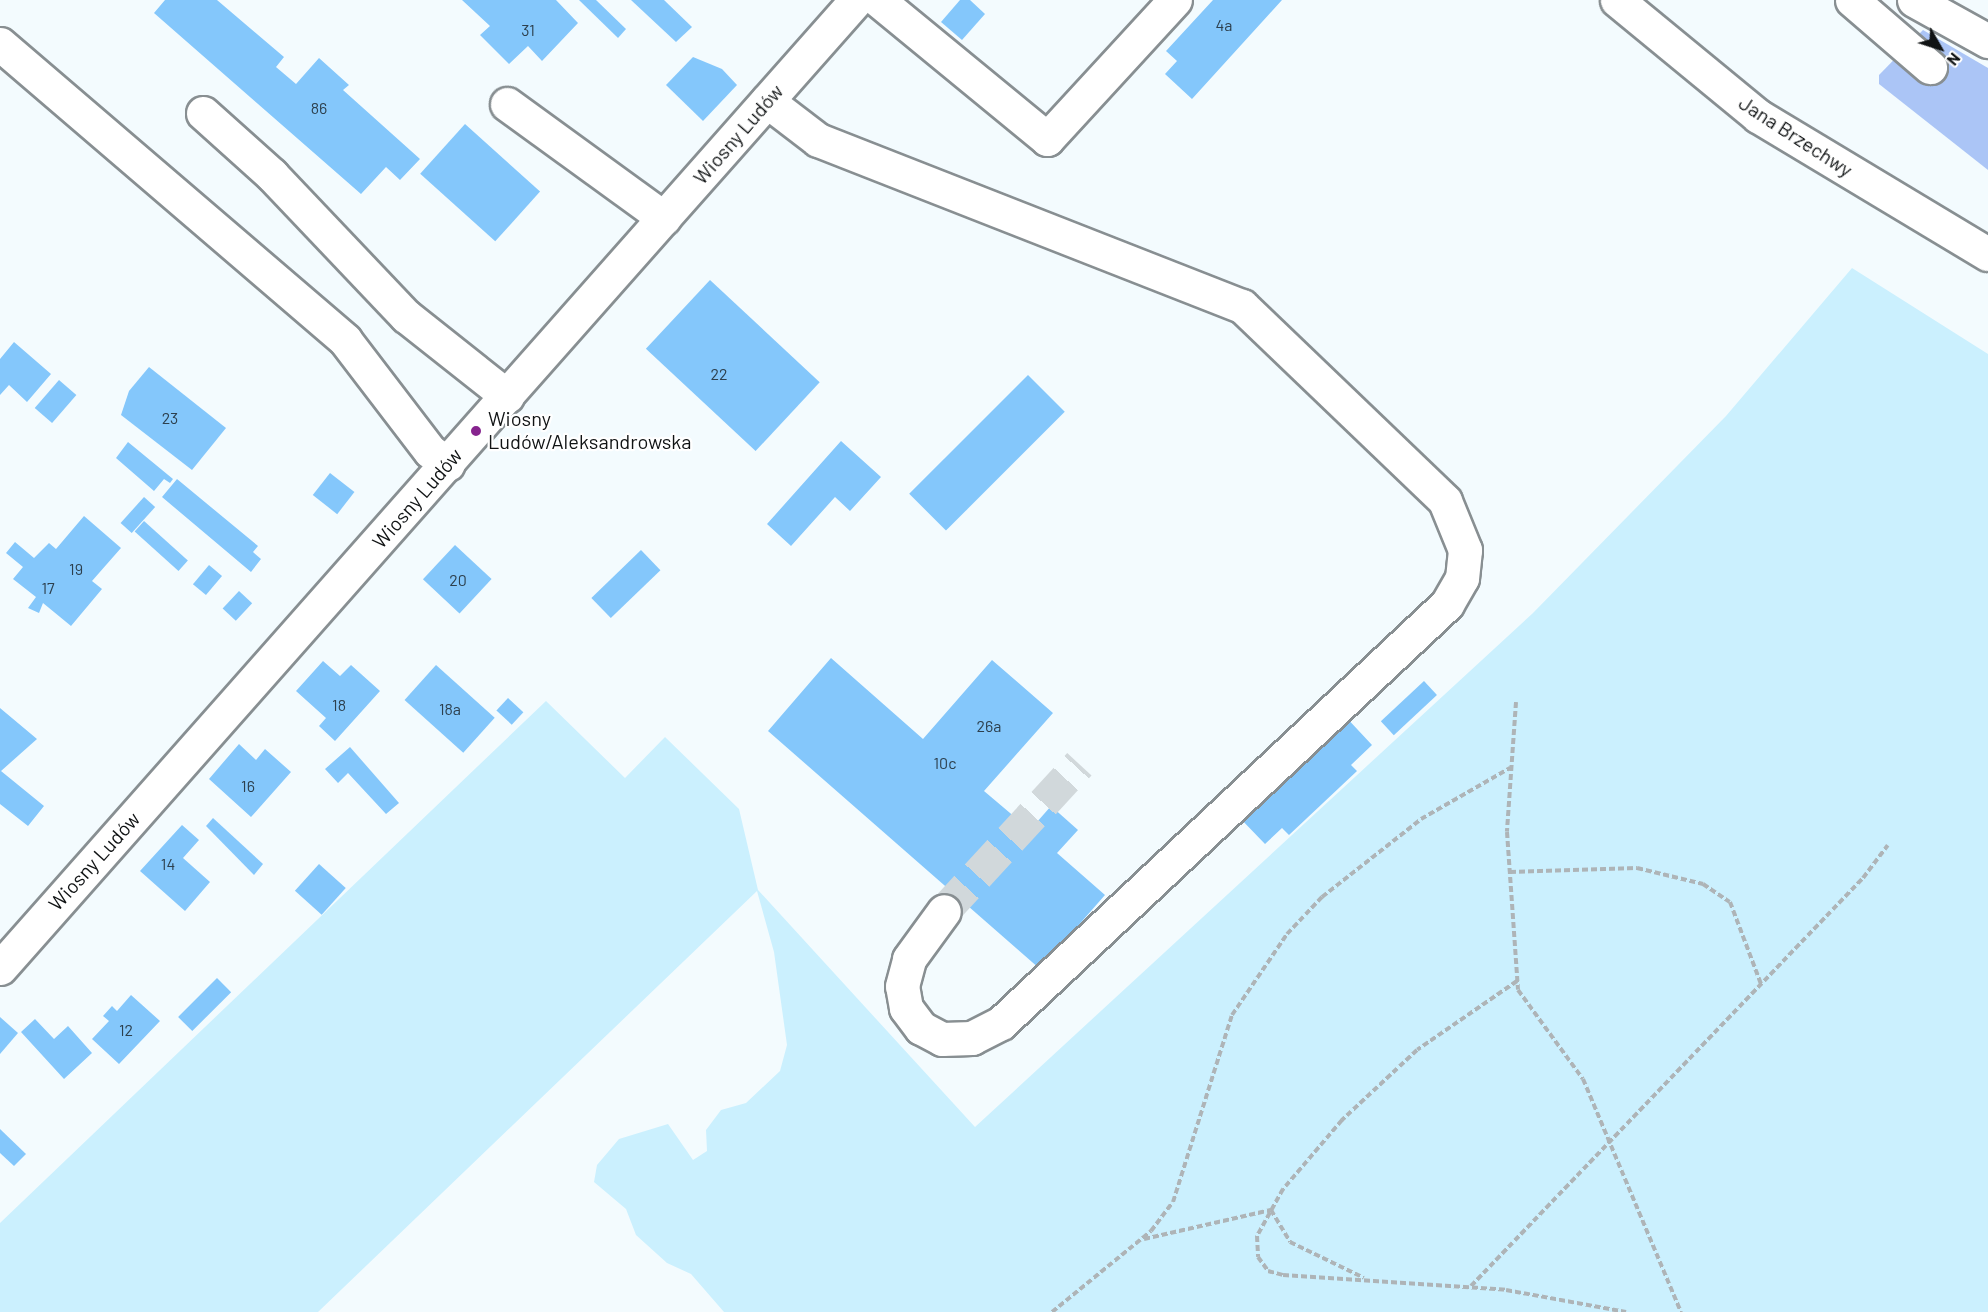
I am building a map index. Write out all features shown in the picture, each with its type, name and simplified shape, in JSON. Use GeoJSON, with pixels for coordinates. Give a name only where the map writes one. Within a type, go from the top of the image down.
{"type":"FeatureCollection","features":[{"type":"Feature","properties":{"kind":"street","name":"Wiosny Ludów"},"geometry":{"type":"LineString","coordinates":[[0,968],[856,0]]}},
{"type":"Feature","properties":{"kind":"street"},"geometry":{"type":"LineString","coordinates":[[878,0],[1047,140],[1175,0]]}},
{"type":"Feature","properties":{"kind":"street","name":"Jana Brzechwy"},"geometry":{"type":"LineString","coordinates":[[1617,0],[1758,116],[1988,254]]}},
{"type":"Feature","properties":{"kind":"street"},"geometry":{"type":"LineString","coordinates":[[1852,0],[1930,67]]}},
{"type":"Feature","properties":{"kind":"street"},"geometry":{"type":"LineString","coordinates":[[1914,0],[1988,41]]}},
{"type":"Feature","properties":{"kind":"street"},"geometry":{"type":"LineString","coordinates":[[0,44],[345,340],[430,451],[448,464]]}},
{"type":"Feature","properties":{"kind":"street"},"geometry":{"type":"LineString","coordinates":[[767,101],[818,140],[1242,306],[1433,487],[1458,524],[1465,550],[1462,578],[1447,604],[1001,1023],[972,1038],[942,1040],[921,1028],[906,1008],[902,986],[909,959],[944,911]]}},
{"type":"Feature","properties":{"kind":"street"},"geometry":{"type":"LineString","coordinates":[[507,104],[664,218]]}},
{"type":"Feature","properties":{"kind":"street"},"geometry":{"type":"LineString","coordinates":[[203,112],[273,175],[406,316],[507,396]]}},
{"type":"Feature","properties":{"kind":"path"},"geometry":{"type":"LineString","coordinates":[[1516,702],[1510,768],[1510,872],[1518,990],[1583,1079],[1681,1312]]}},
{"type":"Feature","properties":{"kind":"path"},"geometry":{"type":"LineString","coordinates":[[1052,1312],[1138,1242],[1173,1202],[1187,1169],[1232,1015],[1287,934],[1322,897],[1420,819],[1510,768]]}},
{"type":"Feature","properties":{"kind":"path"},"geometry":{"type":"LineString","coordinates":[[1471,1287],[1761,984],[1888,845]]}},
{"type":"Feature","properties":{"kind":"path"},"geometry":{"type":"LineString","coordinates":[[1510,872],[1637,868],[1702,884],[1730,902],[1761,984]]}},
{"type":"Feature","properties":{"kind":"path"},"geometry":{"type":"LineString","coordinates":[[1517,981],[1417,1050],[1342,1120],[1271,1210],[1257,1236],[1258,1257],[1268,1271],[1471,1287],[1626,1312]]}},
{"type":"Feature","properties":{"kind":"path"},"geometry":{"type":"LineString","coordinates":[[1138,1242],[1271,1210]]}},
{"type":"Feature","properties":{"kind":"path"},"geometry":{"type":"LineString","coordinates":[[1271,1210],[1290,1242],[1367,1279]]}},
{"type":"Feature","properties":{"kind":"shaded area"},"geometry":{"type":"Polygon","coordinates":[[[1852,268],[1988,354],[1988,1312],[724,1312],[691,1274],[667,1263],[636,1235],[626,1209],[594,1182],[597,1165],[619,1139],[668,1124],[693,1160],[707,1151],[706,1130],[721,1110],[746,1103],[780,1071],[787,1045],[774,952],[757,891],[318,1312],[0,1312],[0,1223],[546,701],[625,778],[665,737],[739,809],[758,890],[975,1127],[1533,613],[1726,416],[1852,268]]]}},
{"type":"Feature","properties":{"kind":"water"},"geometry":{"type":"Polygon","coordinates":[[[1923,30],[1988,68],[1988,170],[1879,84],[1879,75],[1923,30]]]}},
{"type":"Feature","properties":{"kind":"building"},"geometry":{"type":"Polygon","coordinates":[[[165,0],[217,0],[284,57],[276,67],[296,84],[319,58],[349,85],[343,90],[420,159],[400,180],[386,167],[361,194],[154,13],[165,0]]]}},
{"type":"Feature","properties":{"kind":"building"},"geometry":{"type":"Polygon","coordinates":[[[462,0],[556,0],[578,23],[542,61],[528,46],[509,64],[480,35],[490,26],[462,0]]]}},
{"type":"Feature","properties":{"kind":"building"},"geometry":{"type":"Polygon","coordinates":[[[579,0],[596,0],[626,29],[618,38],[579,0]]]}},
{"type":"Feature","properties":{"kind":"building"},"geometry":{"type":"Polygon","coordinates":[[[631,0],[664,0],[692,27],[676,42],[631,0]]]}},
{"type":"Feature","properties":{"kind":"building"},"geometry":{"type":"Polygon","coordinates":[[[960,0],[970,0],[985,14],[962,40],[941,22],[960,0]]]}},
{"type":"Feature","properties":{"kind":"building"},"geometry":{"type":"Polygon","coordinates":[[[1213,0],[1282,0],[1192,99],[1165,74],[1177,61],[1166,51],[1213,0]]]}},
{"type":"Feature","properties":{"kind":"building"},"geometry":{"type":"Polygon","coordinates":[[[693,57],[722,69],[737,85],[703,121],[666,85],[693,57]]]}},
{"type":"Feature","properties":{"kind":"building"},"geometry":{"type":"Polygon","coordinates":[[[465,124],[540,192],[495,241],[420,174],[465,124]]]}},
{"type":"Feature","properties":{"kind":"building"},"geometry":{"type":"Polygon","coordinates":[[[710,280],[820,382],[756,451],[646,349],[710,280]]]}},
{"type":"Feature","properties":{"kind":"building"},"geometry":{"type":"Polygon","coordinates":[[[14,342],[51,374],[27,402],[9,385],[0,395],[0,359],[14,342]]]}},
{"type":"Feature","properties":{"kind":"building"},"geometry":{"type":"Polygon","coordinates":[[[149,367],[226,428],[192,470],[121,415],[129,391],[149,367]]]}},
{"type":"Feature","properties":{"kind":"building"},"geometry":{"type":"Polygon","coordinates":[[[1028,375],[1065,412],[946,531],[909,494],[1028,375]]]}},
{"type":"Feature","properties":{"kind":"building"},"geometry":{"type":"Polygon","coordinates":[[[59,380],[76,395],[52,423],[35,408],[59,380]]]}},
{"type":"Feature","properties":{"kind":"building"},"geometry":{"type":"Polygon","coordinates":[[[841,441],[881,477],[850,511],[835,497],[791,546],[767,524],[841,441]]]}},
{"type":"Feature","properties":{"kind":"building"},"geometry":{"type":"Polygon","coordinates":[[[128,442],[173,479],[170,483],[164,479],[154,491],[116,458],[128,442]]]}},
{"type":"Feature","properties":{"kind":"building"},"geometry":{"type":"Polygon","coordinates":[[[330,473],[354,492],[337,514],[313,495],[330,473]]]}},
{"type":"Feature","properties":{"kind":"building"},"geometry":{"type":"Polygon","coordinates":[[[177,479],[258,546],[253,552],[261,559],[251,572],[162,497],[177,479]]]}},
{"type":"Feature","properties":{"kind":"building"},"geometry":{"type":"Polygon","coordinates":[[[144,497],[155,507],[132,533],[121,523],[144,497]]]}},
{"type":"Feature","properties":{"kind":"building"},"geometry":{"type":"Polygon","coordinates":[[[84,516],[121,548],[92,581],[102,589],[71,626],[43,603],[39,613],[28,608],[36,597],[13,579],[23,567],[6,553],[15,542],[34,558],[49,543],[56,549],[84,516]]]}},
{"type":"Feature","properties":{"kind":"building"},"geometry":{"type":"Polygon","coordinates":[[[144,521],[188,560],[178,571],[135,531],[144,521]]]}},
{"type":"Feature","properties":{"kind":"building"},"geometry":{"type":"Polygon","coordinates":[[[455,545],[492,579],[460,613],[423,579],[455,545]]]}},
{"type":"Feature","properties":{"kind":"building"},"geometry":{"type":"Polygon","coordinates":[[[641,550],[660,570],[611,618],[591,598],[641,550]]]}},
{"type":"Feature","properties":{"kind":"building"},"geometry":{"type":"Polygon","coordinates":[[[209,565],[222,576],[206,595],[193,584],[209,565]]]}},
{"type":"Feature","properties":{"kind":"building"},"geometry":{"type":"Polygon","coordinates":[[[239,591],[252,603],[236,621],[223,609],[239,591]]]}},
{"type":"Feature","properties":{"kind":"building"},"geometry":{"type":"Polygon","coordinates":[[[831,658],[923,739],[992,660],[1053,713],[984,791],[1030,830],[1051,806],[1078,830],[1057,853],[1105,895],[1040,969],[768,731],[831,658]]]}},
{"type":"Feature","properties":{"kind":"building"},"geometry":{"type":"Polygon","coordinates":[[[323,661],[340,676],[351,665],[380,691],[335,741],[319,726],[326,718],[296,691],[323,661]]]}},
{"type":"Feature","properties":{"kind":"building"},"geometry":{"type":"Polygon","coordinates":[[[436,665],[495,718],[463,753],[405,700],[436,665]]]}},
{"type":"Feature","properties":{"kind":"building"},"geometry":{"type":"Polygon","coordinates":[[[1424,681],[1437,695],[1394,735],[1381,721],[1424,681]]]}},
{"type":"Feature","properties":{"kind":"building"},"geometry":{"type":"Polygon","coordinates":[[[508,698],[523,712],[512,725],[496,710],[508,698]]]}},
{"type":"Feature","properties":{"kind":"building"},"geometry":{"type":"Polygon","coordinates":[[[0,708],[37,739],[1,771],[44,806],[28,826],[0,804],[0,708]]]}},
{"type":"Feature","properties":{"kind":"building"},"geometry":{"type":"Polygon","coordinates":[[[1344,715],[1372,745],[1351,765],[1357,771],[1289,835],[1282,828],[1265,844],[1237,815],[1344,715]]]}},
{"type":"Feature","properties":{"kind":"building"},"geometry":{"type":"Polygon","coordinates":[[[239,744],[256,760],[265,749],[291,772],[251,817],[209,779],[239,744]]]}},
{"type":"Feature","properties":{"kind":"building"},"geometry":{"type":"Polygon","coordinates":[[[350,747],[399,803],[386,814],[348,773],[338,783],[325,769],[350,747]]]}},
{"type":"Feature","properties":{"kind":"building"},"geometry":{"type":"Polygon","coordinates":[[[213,818],[263,864],[254,875],[206,826],[213,818]]]}},
{"type":"Feature","properties":{"kind":"building"},"geometry":{"type":"Polygon","coordinates":[[[182,825],[199,840],[183,858],[210,882],[185,911],[140,871],[182,825]]]}},
{"type":"Feature","properties":{"kind":"building"},"geometry":{"type":"Polygon","coordinates":[[[319,864],[346,888],[322,915],[295,891],[319,864]]]}},
{"type":"Feature","properties":{"kind":"building"},"geometry":{"type":"Polygon","coordinates":[[[217,978],[231,992],[192,1031],[178,1017],[217,978]]]}},
{"type":"Feature","properties":{"kind":"building"},"geometry":{"type":"Polygon","coordinates":[[[131,995],[160,1021],[119,1064],[92,1039],[109,1021],[103,1016],[112,1006],[117,1011],[131,995]]]}},
{"type":"Feature","properties":{"kind":"building"},"geometry":{"type":"Polygon","coordinates":[[[0,1017],[18,1033],[0,1054],[0,1017]]]}},
{"type":"Feature","properties":{"kind":"building"},"geometry":{"type":"Polygon","coordinates":[[[35,1019],[54,1039],[68,1026],[92,1053],[64,1079],[21,1032],[35,1019]]]}},
{"type":"Feature","properties":{"kind":"building"},"geometry":{"type":"Polygon","coordinates":[[[0,1129],[26,1154],[14,1166],[0,1153],[0,1129]]]}},
{"type":"Feature","properties":{"kind":"tunnel"},"geometry":{"type":"LineString","coordinates":[[944,911],[1079,764]]}},
{"type":"Feature","properties":{"kind":"place","name":"Wiosny Ludów/Aleksandrowska"},"geometry":{"type":"Point","coordinates":[476,431]}}]}
